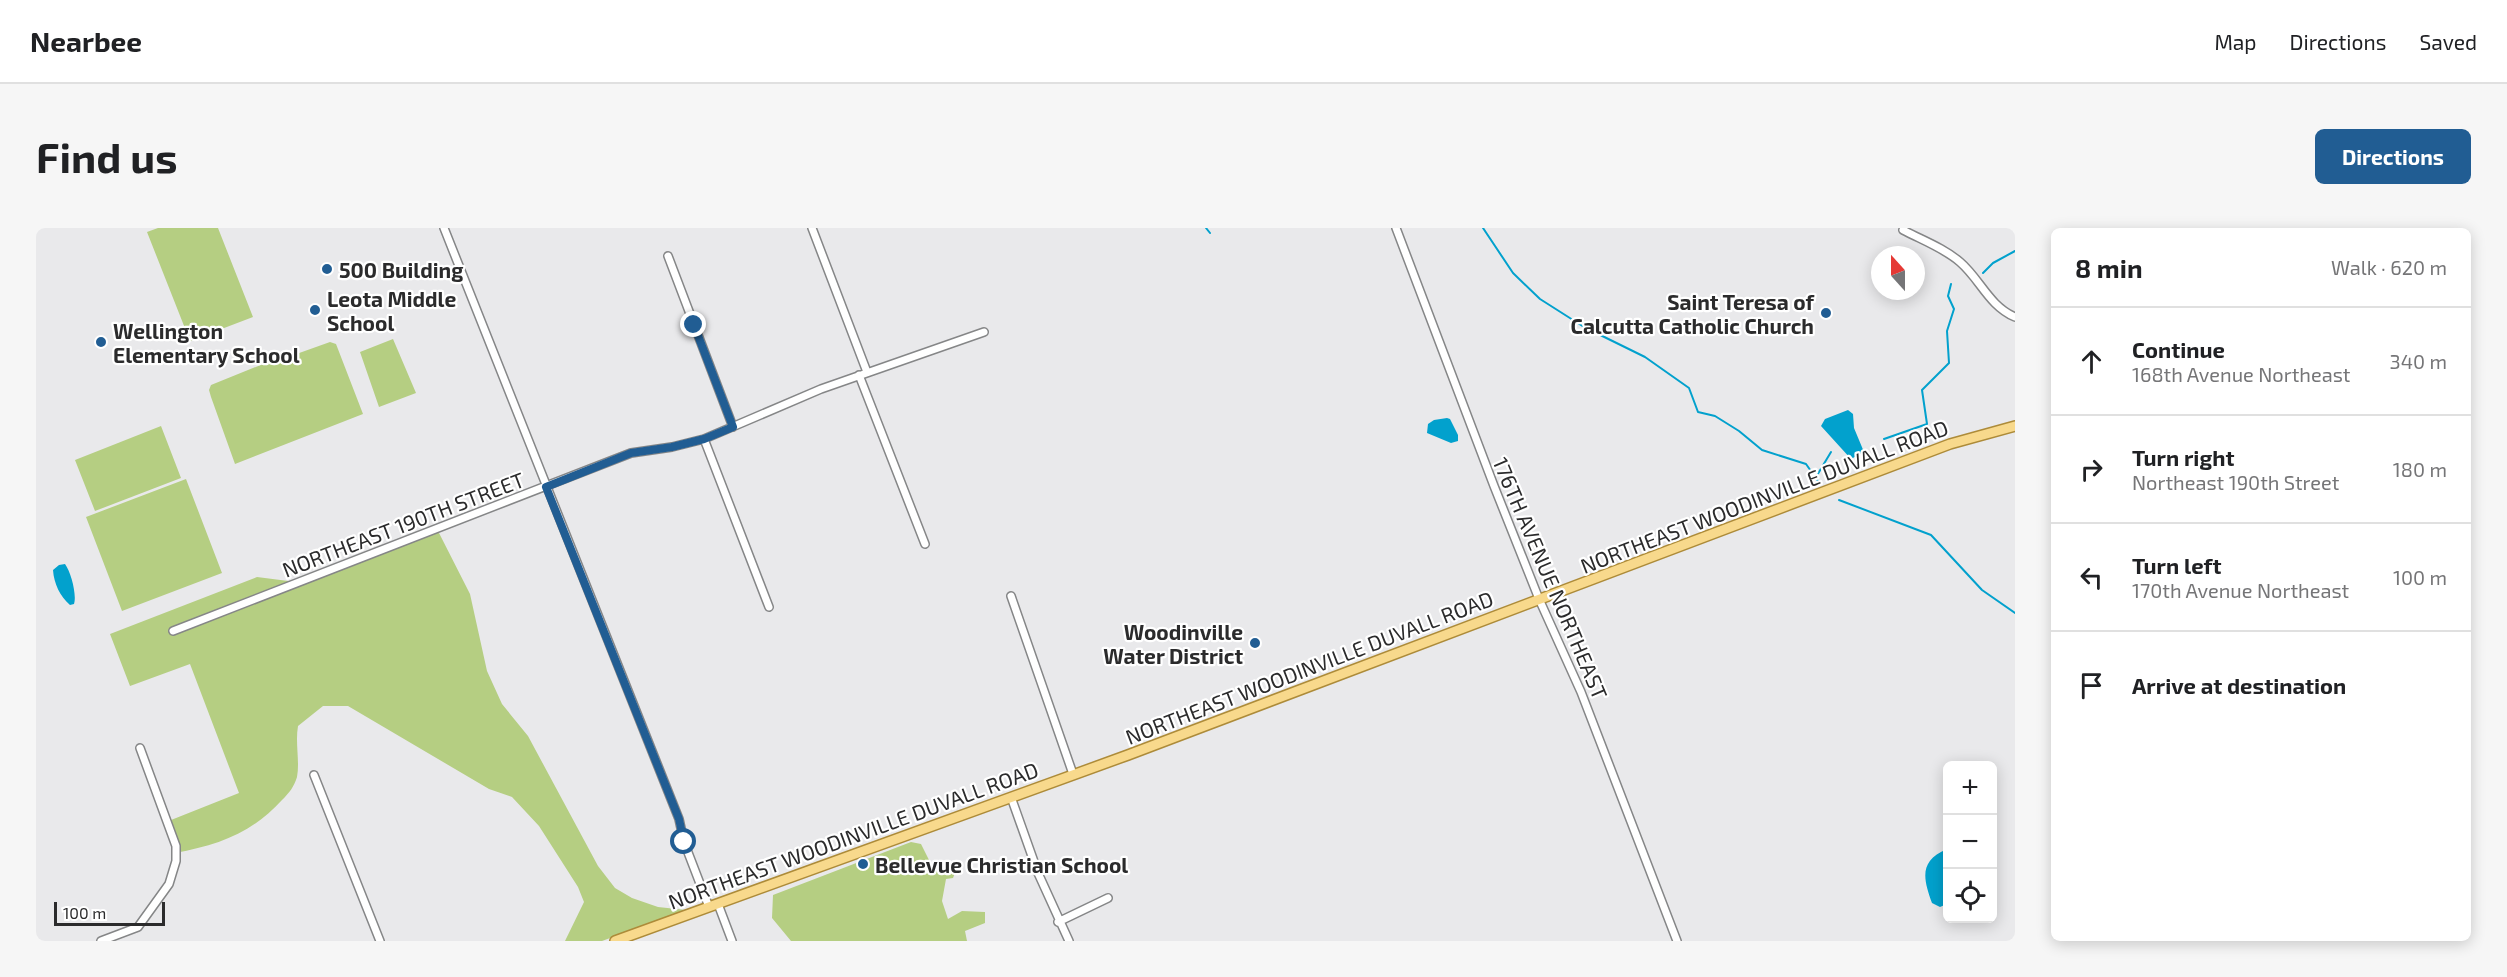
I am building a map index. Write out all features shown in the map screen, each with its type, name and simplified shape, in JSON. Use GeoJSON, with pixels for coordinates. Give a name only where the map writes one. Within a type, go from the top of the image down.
{"type":"FeatureCollection","features":[{"type":"Feature","properties":{"kind":"main road","name":"NORTHEAST WOODINVILLE DUVALL ROAD"},"geometry":{"type":"LineString","coordinates":[[615,941],[1073,774],[1950,444],[2015,426]]}},
{"type":"Feature","properties":{"kind":"street"},"geometry":{"type":"LineString","coordinates":[[444,228],[679,819],[684,842],[732,941]]}},
{"type":"Feature","properties":{"kind":"street"},"geometry":{"type":"LineString","coordinates":[[812,228],[867,372]]}},
{"type":"Feature","properties":{"kind":"street","name":"176TH AVENUE NORTHEAST"},"geometry":{"type":"LineString","coordinates":[[1396,228],[1539,599],[1581,692],[1677,941]]}},
{"type":"Feature","properties":{"kind":"street"},"geometry":{"type":"LineString","coordinates":[[1903,230],[1950,255],[1962,264],[1993,303],[2015,317]]}},
{"type":"Feature","properties":{"kind":"street"},"geometry":{"type":"LineString","coordinates":[[669,256],[733,427]]}},
{"type":"Feature","properties":{"kind":"street","name":"NORTHEAST 190TH STREET"},"geometry":{"type":"LineString","coordinates":[[173,631],[631,453],[672,447],[704,439],[859,375],[984,332]]}},
{"type":"Feature","properties":{"kind":"street"},"geometry":{"type":"LineString","coordinates":[[859,375],[925,544]]}},
{"type":"Feature","properties":{"kind":"street"},"geometry":{"type":"LineString","coordinates":[[704,439],[769,606]]}},
{"type":"Feature","properties":{"kind":"street"},"geometry":{"type":"LineString","coordinates":[[1011,596],[1073,774]]}},
{"type":"Feature","properties":{"kind":"street"},"geometry":{"type":"LineString","coordinates":[[101,941],[138,927],[169,884],[176,861],[176,846],[140,748]]}},
{"type":"Feature","properties":{"kind":"street"},"geometry":{"type":"LineString","coordinates":[[314,775],[380,941]]}},
{"type":"Feature","properties":{"kind":"street"},"geometry":{"type":"LineString","coordinates":[[1011,797],[1038,873],[1058,922],[1069,941]]}},
{"type":"Feature","properties":{"kind":"street"},"geometry":{"type":"LineString","coordinates":[[1058,922],[1108,898]]}},
{"type":"Feature","properties":{"kind":"green space"},"geometry":{"type":"Polygon","coordinates":[[[158,228],[218,228],[253,317],[190,341],[147,232],[158,228]]]}},
{"type":"Feature","properties":{"kind":"green space"},"geometry":{"type":"Polygon","coordinates":[[[393,339],[416,393],[379,407],[360,352],[393,339]]]}},
{"type":"Feature","properties":{"kind":"green space"},"geometry":{"type":"Polygon","coordinates":[[[330,342],[336,344],[363,414],[235,464],[211,397],[209,390],[211,385],[273,360],[274,362],[330,342]]]}},
{"type":"Feature","properties":{"kind":"green space"},"geometry":{"type":"Polygon","coordinates":[[[161,426],[181,478],[95,511],[75,460],[161,426]]]}},
{"type":"Feature","properties":{"kind":"green space"},"geometry":{"type":"Polygon","coordinates":[[[186,479],[222,573],[122,611],[86,517],[186,479]]]}},
{"type":"Feature","properties":{"kind":"green space"},"geometry":{"type":"Polygon","coordinates":[[[438,531],[470,594],[487,671],[502,704],[528,736],[598,866],[615,888],[632,898],[658,907],[686,910],[602,941],[565,941],[584,902],[578,887],[539,826],[512,797],[489,789],[348,706],[323,706],[298,726],[297,777],[289,792],[271,811],[234,836],[206,846],[175,853],[166,822],[239,793],[190,664],[130,686],[110,634],[257,577],[296,582],[438,531]]]}},
{"type":"Feature","properties":{"kind":"green space","name":"Bellevue Christian School"},"geometry":{"type":"Polygon","coordinates":[[[911,842],[921,844],[931,864],[954,865],[956,870],[953,878],[946,879],[942,901],[948,919],[962,911],[985,912],[985,923],[965,931],[967,941],[791,941],[772,918],[773,895],[911,842]]]}},
{"type":"Feature","properties":{"kind":"water"},"geometry":{"type":"Polygon","coordinates":[[[1848,410],[1853,414],[1854,428],[1864,452],[1851,459],[1821,426],[1825,419],[1848,410]]]}},
{"type":"Feature","properties":{"kind":"water"},"geometry":{"type":"Polygon","coordinates":[[[1450,419],[1458,435],[1458,441],[1451,443],[1427,433],[1428,424],[1434,420],[1450,419]]]}},
{"type":"Feature","properties":{"kind":"water"},"geometry":{"type":"Polygon","coordinates":[[[65,564],[74,589],[74,604],[70,605],[58,589],[53,570],[65,564]]]}},
{"type":"Feature","properties":{"kind":"water"},"geometry":{"type":"Polygon","coordinates":[[[1943,851],[1943,906],[1940,907],[1932,903],[1925,878],[1928,865],[1943,851]]]}},
{"type":"Feature","properties":{"kind":"waterway"},"geometry":{"type":"LineString","coordinates":[[1206,228],[1210,233]]}},
{"type":"Feature","properties":{"kind":"waterway"},"geometry":{"type":"LineString","coordinates":[[1483,228],[1513,273],[1540,299],[1584,327],[1645,357],[1689,388],[1698,412],[1715,416],[1739,431],[1762,450],[1806,464],[1818,481]]}},
{"type":"Feature","properties":{"kind":"waterway"},"geometry":{"type":"LineString","coordinates":[[1983,273],[1993,263],[2015,251]]}},
{"type":"Feature","properties":{"kind":"waterway"},"geometry":{"type":"LineString","coordinates":[[1884,439],[1927,424],[1922,390],[1949,363],[1947,331],[1954,309],[1948,296],[1951,284]]}},
{"type":"Feature","properties":{"kind":"waterway"},"geometry":{"type":"LineString","coordinates":[[1816,477],[1831,452]]}},
{"type":"Feature","properties":{"kind":"waterway"},"geometry":{"type":"LineString","coordinates":[[1839,500],[1931,535],[1982,590],[2015,613]]}},
{"type":"Feature","properties":{"kind":"place","name":"500 Building"},"geometry":{"type":"Point","coordinates":[327,269]}},
{"type":"Feature","properties":{"kind":"place","name":"Leota Middle School"},"geometry":{"type":"Point","coordinates":[315,310]}},
{"type":"Feature","properties":{"kind":"place","name":"Saint Teresa of Calcutta Catholic Church"},"geometry":{"type":"Point","coordinates":[1826,313]}},
{"type":"Feature","properties":{"kind":"place","name":"Wellington Elementary School"},"geometry":{"type":"Point","coordinates":[101,342]}},
{"type":"Feature","properties":{"kind":"place","name":"Woodinville Water District"},"geometry":{"type":"Point","coordinates":[1255,643]}},
{"type":"Feature","properties":{"kind":"place","name":"Bellevue Christian School"},"geometry":{"type":"Point","coordinates":[863,864]}},
{"type":"Feature","properties":{"kind":"route"},"geometry":{"type":"LineString","coordinates":[[684,842],[679,819],[546,487],[631,453],[672,447],[704,439],[733,427],[694,325]]}}]}
